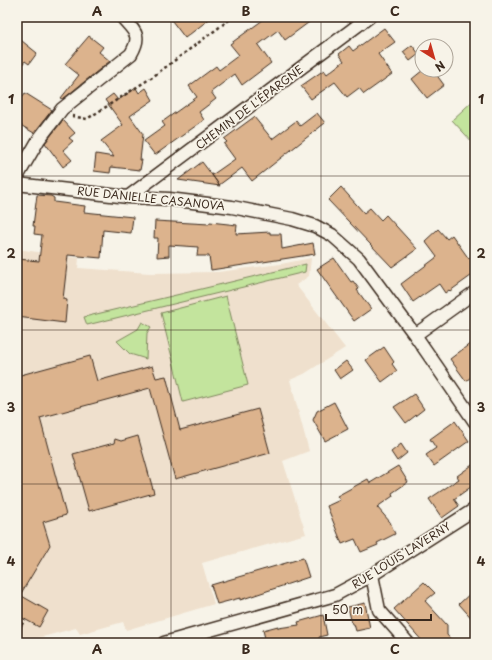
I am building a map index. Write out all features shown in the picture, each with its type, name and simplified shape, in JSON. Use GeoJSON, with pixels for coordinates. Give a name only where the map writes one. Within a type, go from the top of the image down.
{"type":"FeatureCollection","features":[{"type":"Feature","properties":{"kind":"street"},"geometry":{"type":"LineString","coordinates":[[17,177],[39,139],[62,109],[131,54],[137,43],[136,33],[122,17]]}},
{"type":"Feature","properties":{"kind":"street","name":"CHEMIN DE L'ÉPARGNE"},"geometry":{"type":"LineString","coordinates":[[128,198],[369,17]]}},
{"type":"Feature","properties":{"kind":"street","name":"RUE DANIELLE CASANOVA"},"geometry":{"type":"LineString","coordinates":[[17,184],[128,198],[169,198],[232,207],[292,219],[315,226],[332,235],[359,259],[473,417]]}},
{"type":"Feature","properties":{"kind":"street"},"geometry":{"type":"LineString","coordinates":[[415,335],[475,292]]}},
{"type":"Feature","properties":{"kind":"street","name":"RUE LOUIS LAVERNY"},"geometry":{"type":"LineString","coordinates":[[164,643],[335,595],[372,575],[475,509]]}},
{"type":"Feature","properties":{"kind":"street"},"geometry":{"type":"LineString","coordinates":[[372,575],[379,610],[408,643]]}},
{"type":"Feature","properties":{"kind":"path"},"geometry":{"type":"LineString","coordinates":[[62,109],[72,116],[87,119],[151,78],[233,17]]}},
{"type":"Feature","properties":{"kind":"path"},"geometry":{"type":"LineString","coordinates":[[17,632],[25,619]]}},
{"type":"Feature","properties":{"kind":"path"},"geometry":{"type":"LineString","coordinates":[[17,624],[21,626]]}},
{"type":"Feature","properties":{"kind":"shaded area"},"geometry":{"type":"Polygon","coordinates":[[[17,249],[79,258],[78,268],[150,273],[218,272],[281,264],[311,258],[309,276],[296,285],[345,348],[304,374],[290,380],[309,451],[283,461],[306,534],[202,563],[214,604],[126,630],[123,622],[80,634],[76,628],[27,641],[17,638],[17,249]]]}},
{"type":"Feature","properties":{"kind":"green space"},"geometry":{"type":"Polygon","coordinates":[[[475,99],[475,145],[452,120],[475,99]]]}},
{"type":"Feature","properties":{"kind":"green space"},"geometry":{"type":"Polygon","coordinates":[[[306,264],[305,272],[87,325],[84,317],[306,264]]]}},
{"type":"Feature","properties":{"kind":"green space"},"geometry":{"type":"Polygon","coordinates":[[[226,296],[248,385],[183,402],[161,313],[226,296]]]}},
{"type":"Feature","properties":{"kind":"green space"},"geometry":{"type":"Polygon","coordinates":[[[142,322],[151,327],[147,333],[146,359],[130,354],[117,341],[138,329],[142,322]]]}},
{"type":"Feature","properties":{"kind":"building"},"geometry":{"type":"Polygon","coordinates":[[[169,17],[212,17],[185,38],[169,17]]]}},
{"type":"Feature","properties":{"kind":"building"},"geometry":{"type":"Polygon","coordinates":[[[267,17],[316,17],[285,40],[278,30],[258,45],[271,63],[242,85],[235,74],[211,92],[216,99],[199,112],[204,120],[155,155],[144,141],[165,126],[162,122],[197,97],[189,86],[216,66],[219,70],[239,55],[230,44],[267,17]]]}},
{"type":"Feature","properties":{"kind":"building"},"geometry":{"type":"Polygon","coordinates":[[[384,28],[395,42],[378,54],[392,74],[364,94],[359,88],[347,97],[335,82],[311,99],[301,86],[324,70],[327,74],[344,61],[339,54],[349,46],[353,51],[384,28]]]}},
{"type":"Feature","properties":{"kind":"building"},"geometry":{"type":"Polygon","coordinates":[[[89,36],[103,47],[99,52],[110,61],[63,99],[61,98],[79,75],[65,64],[89,36]]]}},
{"type":"Feature","properties":{"kind":"building"},"geometry":{"type":"Polygon","coordinates":[[[17,37],[37,53],[29,64],[25,61],[17,71],[17,37]]]}},
{"type":"Feature","properties":{"kind":"building"},"geometry":{"type":"Polygon","coordinates":[[[412,45],[414,48],[414,58],[410,61],[403,52],[412,45]]]}},
{"type":"Feature","properties":{"kind":"building"},"geometry":{"type":"Polygon","coordinates":[[[414,77],[439,78],[444,85],[427,98],[412,79],[414,77]]]}},
{"type":"Feature","properties":{"kind":"building"},"geometry":{"type":"Polygon","coordinates":[[[136,88],[139,93],[146,88],[153,100],[130,116],[143,134],[140,170],[111,167],[110,173],[94,171],[96,154],[114,157],[101,141],[123,125],[105,100],[113,94],[118,100],[136,88]]]}},
{"type":"Feature","properties":{"kind":"building"},"geometry":{"type":"Polygon","coordinates":[[[25,93],[52,110],[34,133],[17,123],[17,105],[25,93]]]}},
{"type":"Feature","properties":{"kind":"building"},"geometry":{"type":"Polygon","coordinates":[[[317,113],[325,123],[252,181],[242,168],[219,185],[212,175],[235,159],[224,144],[227,142],[224,139],[254,117],[272,139],[296,121],[300,126],[317,113]]]}},
{"type":"Feature","properties":{"kind":"building"},"geometry":{"type":"Polygon","coordinates":[[[63,120],[75,133],[69,138],[73,141],[63,150],[72,160],[63,167],[45,143],[63,120]]]}},
{"type":"Feature","properties":{"kind":"building"},"geometry":{"type":"Polygon","coordinates":[[[202,162],[220,186],[178,180],[202,162]]]}},
{"type":"Feature","properties":{"kind":"building"},"geometry":{"type":"Polygon","coordinates":[[[341,187],[364,213],[370,208],[381,220],[386,215],[417,249],[392,267],[328,200],[341,187]]]}},
{"type":"Feature","properties":{"kind":"building"},"geometry":{"type":"Polygon","coordinates":[[[37,195],[51,196],[54,198],[54,202],[85,206],[84,212],[133,217],[131,233],[103,230],[101,258],[68,255],[63,299],[67,300],[65,323],[17,317],[17,259],[39,261],[42,235],[34,234],[35,226],[33,226],[37,195]]]}},
{"type":"Feature","properties":{"kind":"building"},"geometry":{"type":"Polygon","coordinates":[[[155,221],[209,224],[210,222],[237,225],[236,234],[270,232],[270,234],[281,234],[282,249],[313,243],[315,254],[211,270],[209,256],[197,256],[198,247],[169,245],[169,256],[157,257],[158,238],[154,238],[155,221]]]}},
{"type":"Feature","properties":{"kind":"building"},"geometry":{"type":"Polygon","coordinates":[[[438,229],[447,239],[452,235],[469,259],[475,254],[475,273],[450,291],[449,290],[445,293],[439,284],[413,302],[401,284],[437,257],[425,241],[438,229]]]}},
{"type":"Feature","properties":{"kind":"building"},"geometry":{"type":"Polygon","coordinates":[[[334,258],[351,282],[353,281],[359,289],[357,290],[371,309],[354,321],[317,269],[334,258]]]}},
{"type":"Feature","properties":{"kind":"building"},"geometry":{"type":"Polygon","coordinates":[[[475,340],[475,374],[466,381],[450,359],[475,340]]]}},
{"type":"Feature","properties":{"kind":"building"},"geometry":{"type":"Polygon","coordinates":[[[384,347],[394,362],[392,364],[397,371],[382,382],[366,360],[384,347]]]}},
{"type":"Feature","properties":{"kind":"building"},"geometry":{"type":"Polygon","coordinates":[[[90,356],[97,381],[152,366],[156,378],[166,376],[180,430],[258,409],[270,453],[175,479],[150,388],[40,418],[66,515],[43,522],[50,545],[20,595],[48,611],[39,627],[17,615],[17,534],[19,531],[17,525],[17,376],[90,356]]]}},
{"type":"Feature","properties":{"kind":"building"},"geometry":{"type":"Polygon","coordinates":[[[346,361],[353,370],[340,379],[334,370],[346,361]]]}},
{"type":"Feature","properties":{"kind":"building"},"geometry":{"type":"Polygon","coordinates":[[[414,394],[424,409],[406,423],[394,407],[414,394]]]}},
{"type":"Feature","properties":{"kind":"building"},"geometry":{"type":"Polygon","coordinates":[[[334,402],[348,429],[325,441],[313,420],[317,411],[334,402]]]}},
{"type":"Feature","properties":{"kind":"building"},"geometry":{"type":"Polygon","coordinates":[[[455,421],[469,441],[434,466],[426,455],[436,448],[430,439],[455,421]]]}},
{"type":"Feature","properties":{"kind":"building"},"geometry":{"type":"Polygon","coordinates":[[[138,436],[154,493],[89,511],[73,454],[114,443],[115,439],[121,441],[138,436]]]}},
{"type":"Feature","properties":{"kind":"building"},"geometry":{"type":"Polygon","coordinates":[[[401,444],[407,453],[397,461],[391,452],[401,444]]]}},
{"type":"Feature","properties":{"kind":"building"},"geometry":{"type":"Polygon","coordinates":[[[475,463],[475,484],[454,499],[459,506],[442,518],[429,499],[459,479],[457,476],[475,463]]]}},
{"type":"Feature","properties":{"kind":"building"},"geometry":{"type":"Polygon","coordinates":[[[398,466],[408,482],[392,493],[393,496],[377,507],[390,522],[395,534],[377,543],[378,545],[361,552],[355,539],[342,544],[327,506],[340,500],[337,496],[368,479],[370,483],[398,466]]]}},
{"type":"Feature","properties":{"kind":"building"},"geometry":{"type":"Polygon","coordinates":[[[303,558],[309,577],[240,600],[240,598],[217,604],[211,585],[303,558]]]}},
{"type":"Feature","properties":{"kind":"building"},"geometry":{"type":"Polygon","coordinates":[[[424,582],[435,593],[425,601],[447,625],[447,635],[454,643],[424,643],[394,609],[424,582]]]}},
{"type":"Feature","properties":{"kind":"building"},"geometry":{"type":"Polygon","coordinates":[[[475,589],[475,622],[459,604],[475,589]]]}},
{"type":"Feature","properties":{"kind":"building"},"geometry":{"type":"Polygon","coordinates":[[[365,603],[370,628],[356,631],[354,624],[352,624],[348,607],[365,603]]]}},
{"type":"Feature","properties":{"kind":"building"},"geometry":{"type":"Polygon","coordinates":[[[323,615],[327,635],[319,637],[320,643],[266,643],[263,630],[278,626],[278,628],[299,625],[298,622],[323,615]]]}}]}
